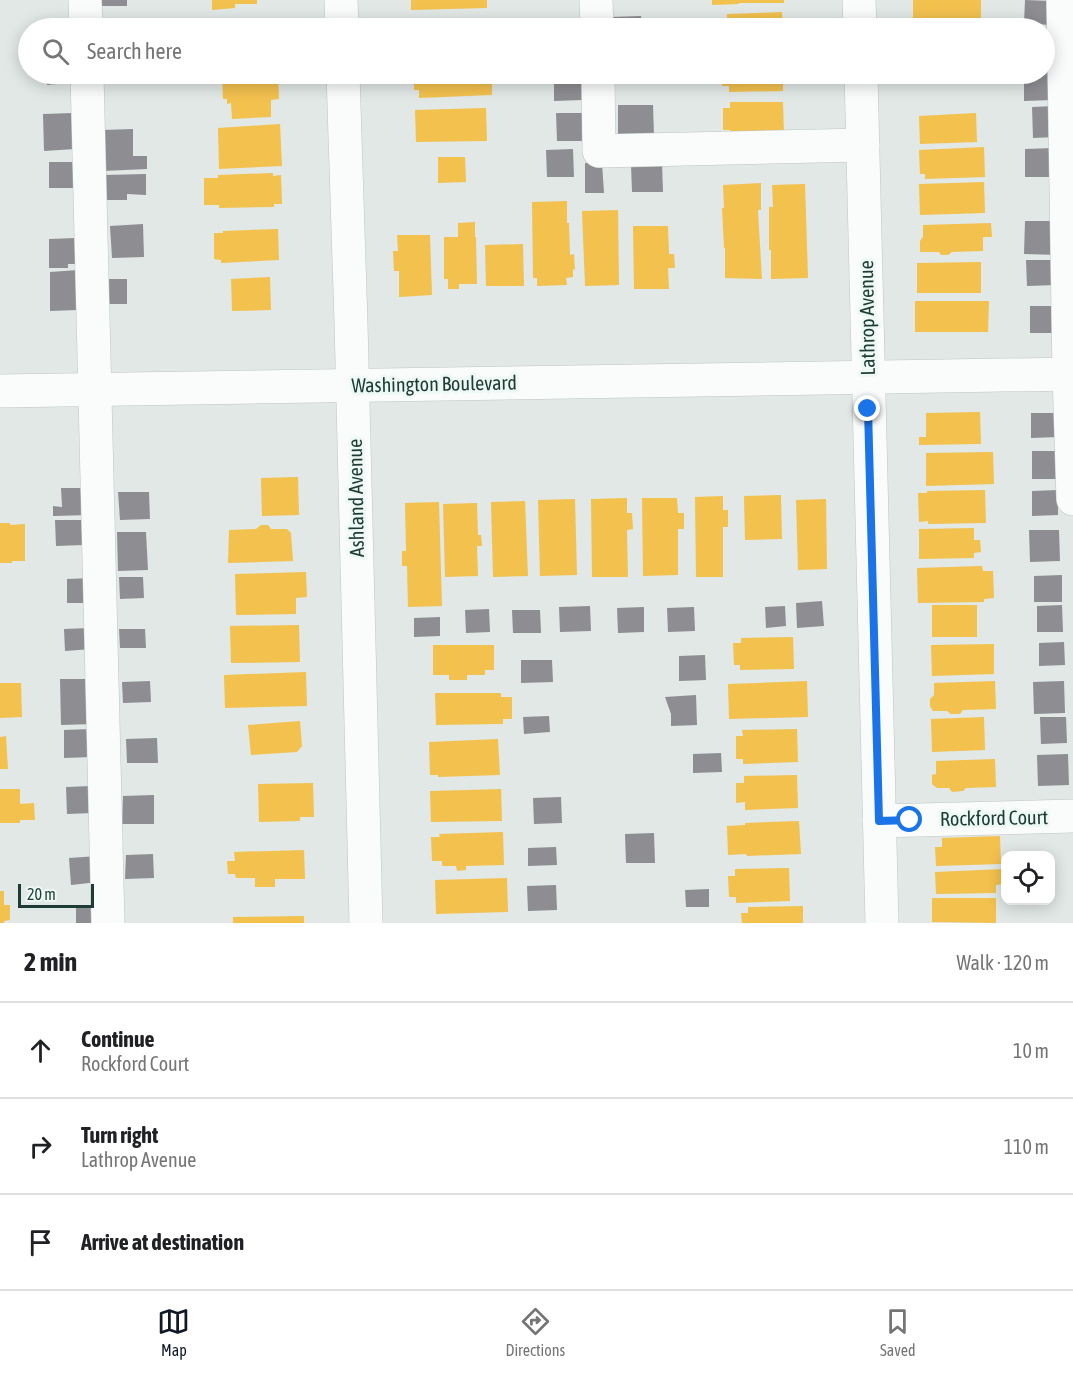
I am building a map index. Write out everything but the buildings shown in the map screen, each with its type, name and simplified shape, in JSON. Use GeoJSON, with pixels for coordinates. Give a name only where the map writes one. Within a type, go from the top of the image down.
{"type":"FeatureCollection","features":[{"type":"Feature","properties":{"kind":"street"},"geometry":{"type":"LineString","coordinates":[[85,0],[86,18]]}},
{"type":"Feature","properties":{"kind":"street"},"geometry":{"type":"LineString","coordinates":[[341,0],[342,18]]}},
{"type":"Feature","properties":{"kind":"street"},"geometry":{"type":"LineString","coordinates":[[596,0],[597,18]]}},
{"type":"Feature","properties":{"kind":"street"},"geometry":{"type":"LineString","coordinates":[[859,0],[860,18]]}},
{"type":"Feature","properties":{"kind":"street"},"geometry":{"type":"LineString","coordinates":[[1063,0],[1073,499]]}},
{"type":"Feature","properties":{"kind":"street"},"geometry":{"type":"LineString","coordinates":[[87,84],[108,923]]}},
{"type":"Feature","properties":{"kind":"street","name":"Ashland Avenue"},"geometry":{"type":"LineString","coordinates":[[343,84],[366,923]]}},
{"type":"Feature","properties":{"kind":"street"},"geometry":{"type":"LineString","coordinates":[[598,84],[599,151],[862,145]]}},
{"type":"Feature","properties":{"kind":"street","name":"Lathrop Avenue"},"geometry":{"type":"LineString","coordinates":[[861,84],[882,923]]}},
{"type":"Feature","properties":{"kind":"street","name":"Washington Boulevard"},"geometry":{"type":"LineString","coordinates":[[0,390],[1071,374]]}},
{"type":"Feature","properties":{"kind":"street","name":"Rockford Court"},"geometry":{"type":"LineString","coordinates":[[879,821],[1073,816]]}},
{"type":"Feature","properties":{"kind":"route"},"geometry":{"type":"LineString","coordinates":[[868,409],[879,821],[910,820]]}}]}
